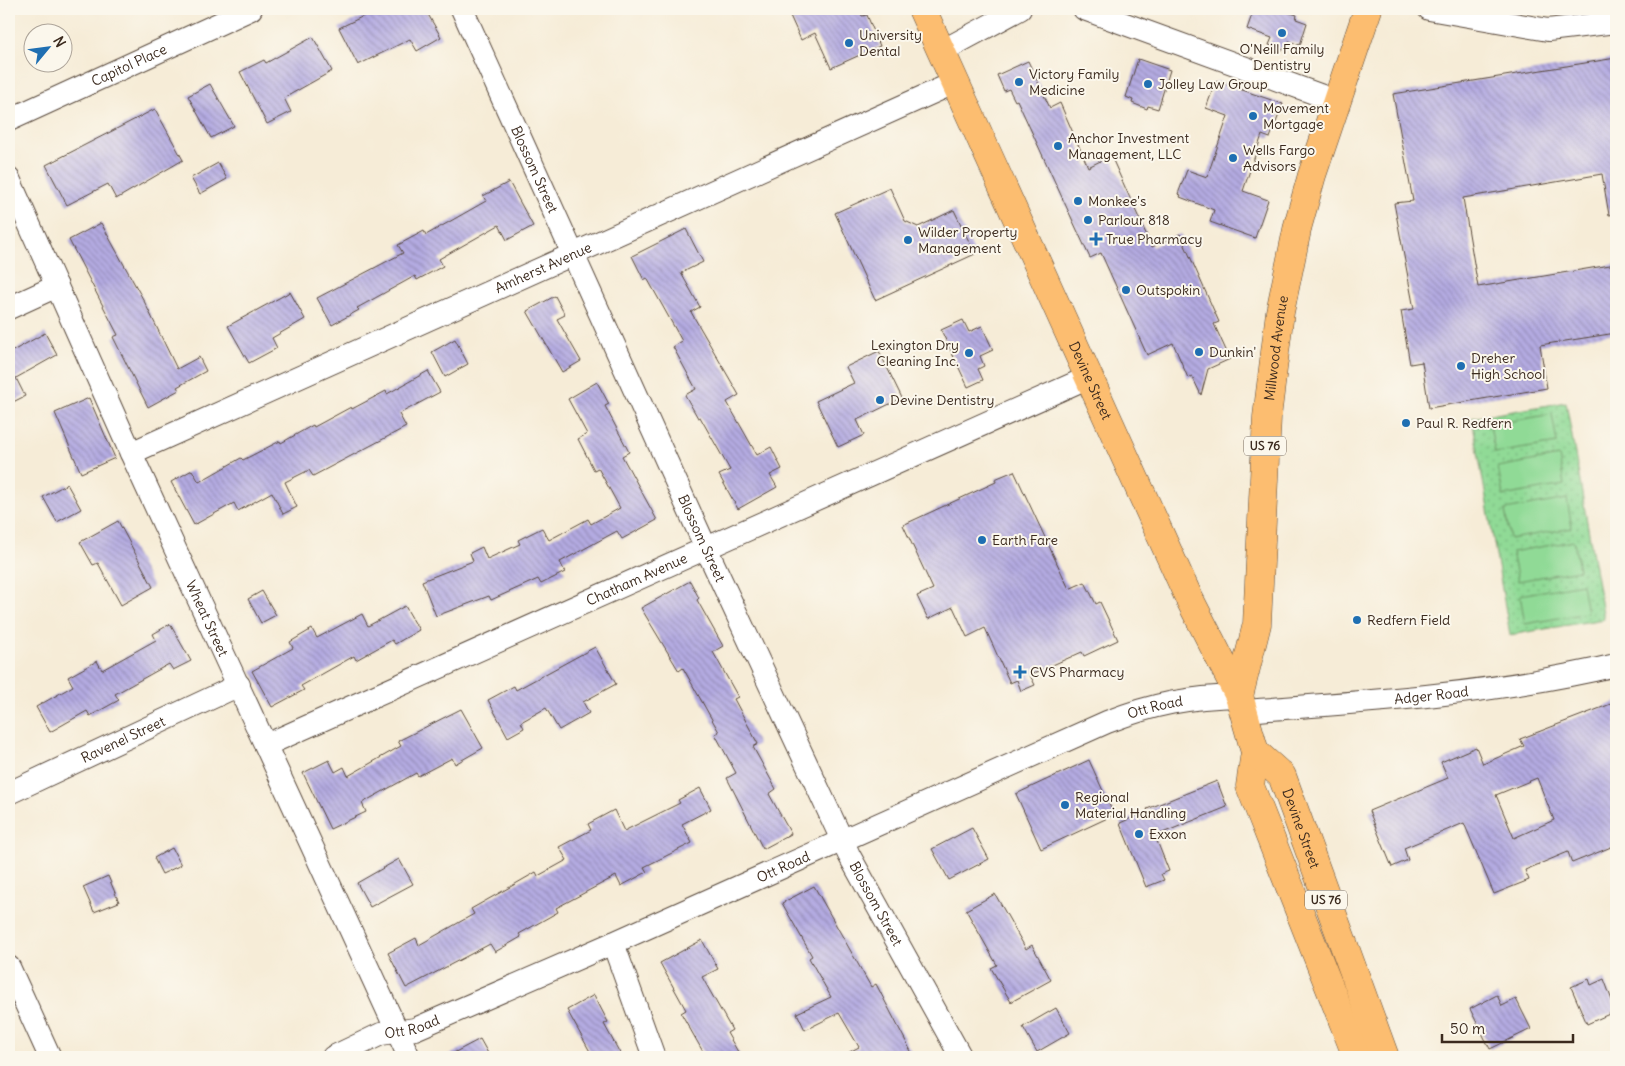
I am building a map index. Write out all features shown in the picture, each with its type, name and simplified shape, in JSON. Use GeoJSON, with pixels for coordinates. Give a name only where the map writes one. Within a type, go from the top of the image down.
{"type":"FeatureCollection","features":[{"type":"Feature","properties":{"kind":"main road","name":"Devine Street"},"geometry":{"type":"LineString","coordinates":[[922,9],[1188,598],[1241,703],[1255,752],[1250,786],[1357,1057]]}},
{"type":"Feature","properties":{"kind":"main road","name":"Millwood Avenue"},"geometry":{"type":"LineString","coordinates":[[1241,703],[1257,624],[1266,436],[1280,312],[1298,225],[1312,175],[1368,9]]}},
{"type":"Feature","properties":{"kind":"main road","name":"Devine Street"},"geometry":{"type":"LineString","coordinates":[[1255,752],[1282,776],[1322,891],[1384,1057]]}},
{"type":"Feature","properties":{"kind":"main road"},"geometry":{"type":"LineString","coordinates":[[1295,900],[1322,891]]}},
{"type":"Feature","properties":{"kind":"street","name":"Capitol Place"},"geometry":{"type":"LineString","coordinates":[[9,120],[251,9]]}},
{"type":"Feature","properties":{"kind":"street","name":"Blossom Street"},"geometry":{"type":"LineString","coordinates":[[462,9],[706,548],[842,839],[961,1057]]}},
{"type":"Feature","properties":{"kind":"street"},"geometry":{"type":"LineString","coordinates":[[942,51],[1020,9]]}},
{"type":"Feature","properties":{"kind":"street"},"geometry":{"type":"LineString","coordinates":[[1084,9],[1336,101]]}},
{"type":"Feature","properties":{"kind":"street"},"geometry":{"type":"LineString","coordinates":[[1429,9],[1548,30],[1616,22]]}},
{"type":"Feature","properties":{"kind":"street","name":"Amherst Avenue"},"geometry":{"type":"LineString","coordinates":[[132,453],[956,82]]}},
{"type":"Feature","properties":{"kind":"street","name":"Wheat Street"},"geometry":{"type":"LineString","coordinates":[[9,179],[132,453],[409,1057]]}},
{"type":"Feature","properties":{"kind":"street"},"geometry":{"type":"LineString","coordinates":[[9,308],[58,286]]}},
{"type":"Feature","properties":{"kind":"street","name":"Chatham Avenue"},"geometry":{"type":"LineString","coordinates":[[266,745],[1089,377]]}},
{"type":"Feature","properties":{"kind":"street","name":"Adger Road"},"geometry":{"type":"LineString","coordinates":[[1241,703],[1442,695],[1508,686],[1616,665]]}},
{"type":"Feature","properties":{"kind":"street","name":"Ravenel Street"},"geometry":{"type":"LineString","coordinates":[[9,793],[238,685]]}},
{"type":"Feature","properties":{"kind":"street","name":"Ott Road"},"geometry":{"type":"LineString","coordinates":[[333,1057],[382,1034],[415,1029],[1135,711],[1175,700],[1241,703]]}},
{"type":"Feature","properties":{"kind":"street"},"geometry":{"type":"LineString","coordinates":[[613,943],[654,1057]]}},
{"type":"Feature","properties":{"kind":"street"},"geometry":{"type":"LineString","coordinates":[[9,967],[50,1057]]}},
{"type":"Feature","properties":{"kind":"green space"},"geometry":{"type":"Polygon","coordinates":[[[1566,402],[1604,619],[1510,635],[1472,418],[1566,402]]]}},
{"type":"Feature","properties":{"kind":"green space"},"geometry":{"type":"Polygon","coordinates":[[[1552,414],[1557,443],[1495,453],[1490,425],[1552,414]]]}},
{"type":"Feature","properties":{"kind":"green space"},"geometry":{"type":"Polygon","coordinates":[[[1559,456],[1564,485],[1503,496],[1498,467],[1559,456]]]}},
{"type":"Feature","properties":{"kind":"green space"},"geometry":{"type":"Polygon","coordinates":[[[1567,499],[1572,528],[1510,539],[1505,510],[1567,499]]]}},
{"type":"Feature","properties":{"kind":"green space"},"geometry":{"type":"Polygon","coordinates":[[[1574,541],[1579,570],[1518,581],[1512,552],[1574,541]]]}},
{"type":"Feature","properties":{"kind":"green space"},"geometry":{"type":"Polygon","coordinates":[[[1582,584],[1587,613],[1525,624],[1520,595],[1582,584]]]}},
{"type":"Feature","properties":{"kind":"building"},"geometry":{"type":"Polygon","coordinates":[[[378,9],[425,9],[441,37],[417,51],[410,39],[358,65],[339,28],[378,9]]]}},
{"type":"Feature","properties":{"kind":"building"},"geometry":{"type":"Polygon","coordinates":[[[787,9],[859,9],[862,16],[867,15],[880,46],[831,68],[815,33],[801,40],[787,9]]]}},
{"type":"Feature","properties":{"kind":"building","name":"O'Neill Family Dentistry"},"geometry":{"type":"Polygon","coordinates":[[[1254,9],[1278,9],[1297,15],[1296,19],[1307,23],[1300,45],[1289,41],[1287,49],[1284,48],[1283,50],[1269,45],[1272,38],[1247,29],[1254,9]]]}},
{"type":"Feature","properties":{"kind":"building"},"geometry":{"type":"Polygon","coordinates":[[[313,37],[332,71],[284,98],[291,112],[267,124],[240,72],[264,60],[266,63],[313,37]]]}},
{"type":"Feature","properties":{"kind":"building"},"geometry":{"type":"Polygon","coordinates":[[[1616,58],[1616,214],[1609,215],[1602,174],[1463,198],[1478,287],[1616,264],[1616,333],[1540,345],[1547,388],[1429,408],[1422,362],[1410,364],[1401,311],[1414,309],[1394,203],[1413,201],[1393,94],[1616,58]]]}},
{"type":"Feature","properties":{"kind":"building","name":"Jolley Law Group"},"geometry":{"type":"Polygon","coordinates":[[[1138,59],[1170,70],[1158,109],[1148,106],[1147,109],[1132,103],[1133,100],[1126,97],[1138,59]]]}},
{"type":"Feature","properties":{"kind":"building"},"geometry":{"type":"Polygon","coordinates":[[[1028,61],[1050,108],[1060,103],[1088,167],[1111,156],[1152,247],[1180,234],[1219,322],[1214,324],[1230,359],[1208,369],[1201,395],[1192,376],[1188,378],[1173,343],[1147,355],[1101,253],[1090,258],[1017,100],[1015,101],[1009,89],[1004,91],[997,75],[1028,61]]]}},
{"type":"Feature","properties":{"kind":"building"},"geometry":{"type":"Polygon","coordinates":[[[1216,81],[1283,104],[1270,138],[1262,135],[1243,191],[1268,200],[1255,238],[1210,222],[1214,210],[1180,197],[1181,195],[1178,194],[1187,170],[1207,177],[1228,116],[1206,108],[1216,81]]]}},
{"type":"Feature","properties":{"kind":"building"},"geometry":{"type":"Polygon","coordinates":[[[210,84],[234,126],[211,138],[188,96],[210,84]]]}},
{"type":"Feature","properties":{"kind":"building"},"geometry":{"type":"Polygon","coordinates":[[[155,109],[183,160],[116,199],[108,184],[67,205],[46,165],[155,109]]]}},
{"type":"Feature","properties":{"kind":"building"},"geometry":{"type":"Polygon","coordinates":[[[218,163],[227,179],[200,194],[191,178],[218,163]]]}},
{"type":"Feature","properties":{"kind":"building"},"geometry":{"type":"Polygon","coordinates":[[[509,182],[533,226],[507,240],[499,225],[439,259],[443,266],[417,280],[415,276],[357,308],[359,310],[332,325],[317,298],[403,253],[398,245],[424,231],[426,235],[486,201],[483,196],[509,182]]]}},
{"type":"Feature","properties":{"kind":"building","name":"Wilder Property Management"},"geometry":{"type":"Polygon","coordinates":[[[890,188],[905,221],[918,227],[954,210],[975,254],[875,300],[835,213],[890,188]]]}},
{"type":"Feature","properties":{"kind":"building"},"geometry":{"type":"Polygon","coordinates":[[[101,223],[144,301],[177,369],[199,357],[206,371],[177,387],[179,390],[148,407],[113,337],[118,335],[69,240],[101,223]]]}},
{"type":"Feature","properties":{"kind":"building"},"geometry":{"type":"Polygon","coordinates":[[[686,229],[703,262],[681,273],[700,307],[691,312],[739,395],[727,402],[757,455],[771,447],[782,469],[770,475],[777,487],[738,509],[719,475],[730,470],[700,417],[698,418],[685,395],[696,389],[673,347],[682,341],[647,278],[644,280],[632,256],[686,229]]]}},
{"type":"Feature","properties":{"kind":"building"},"geometry":{"type":"Polygon","coordinates":[[[290,292],[305,319],[272,338],[277,348],[249,363],[228,326],[290,292]]]}},
{"type":"Feature","properties":{"kind":"building"},"geometry":{"type":"Polygon","coordinates":[[[555,296],[565,315],[557,319],[581,361],[562,372],[527,311],[555,296]]]}},
{"type":"Feature","properties":{"kind":"building","name":"Lexington Dry Cleaning Inc."},"geometry":{"type":"Polygon","coordinates":[[[963,320],[969,332],[982,326],[993,350],[980,356],[984,366],[978,369],[983,380],[968,387],[941,330],[963,320]]]}},
{"type":"Feature","properties":{"kind":"building"},"geometry":{"type":"Polygon","coordinates":[[[45,333],[57,355],[16,378],[25,396],[9,404],[9,353],[45,333]]]}},
{"type":"Feature","properties":{"kind":"building"},"geometry":{"type":"Polygon","coordinates":[[[455,339],[468,364],[445,377],[432,352],[455,339]]]}},
{"type":"Feature","properties":{"kind":"building","name":"Devine Dentistry"},"geometry":{"type":"Polygon","coordinates":[[[879,351],[902,398],[857,420],[864,435],[838,447],[816,401],[854,383],[846,367],[879,351]]]}},
{"type":"Feature","properties":{"kind":"building"},"geometry":{"type":"Polygon","coordinates":[[[428,371],[440,392],[399,414],[406,427],[313,476],[309,470],[285,482],[297,507],[283,514],[272,492],[238,511],[234,503],[194,525],[171,482],[192,470],[199,482],[241,458],[243,460],[280,441],[281,443],[313,425],[314,427],[386,391],[387,394],[428,371]]]}},
{"type":"Feature","properties":{"kind":"building"},"geometry":{"type":"Polygon","coordinates":[[[597,382],[609,404],[605,406],[629,452],[622,456],[657,520],[622,539],[617,531],[560,562],[565,572],[541,584],[538,579],[491,600],[489,596],[436,616],[422,581],[473,561],[470,553],[482,547],[487,559],[520,544],[518,540],[542,528],[549,540],[588,519],[591,524],[620,508],[598,468],[594,470],[578,439],[587,434],[568,399],[597,382]]]}},
{"type":"Feature","properties":{"kind":"building"},"geometry":{"type":"Polygon","coordinates":[[[89,398],[115,458],[81,473],[55,413],[89,398]]]}},
{"type":"Feature","properties":{"kind":"building"},"geometry":{"type":"Polygon","coordinates":[[[1014,471],[1069,589],[1085,582],[1096,604],[1100,602],[1118,640],[1084,656],[1082,652],[1030,675],[1035,685],[1021,691],[1017,680],[1010,683],[985,628],[967,637],[953,607],[928,619],[917,596],[933,589],[903,525],[996,482],[995,479],[1014,471]]]}},
{"type":"Feature","properties":{"kind":"building"},"geometry":{"type":"Polygon","coordinates":[[[67,484],[81,509],[57,522],[43,497],[67,484]]]}},
{"type":"Feature","properties":{"kind":"building"},"geometry":{"type":"Polygon","coordinates":[[[118,521],[153,587],[121,605],[98,563],[93,565],[80,542],[118,521]]]}},
{"type":"Feature","properties":{"kind":"building"},"geometry":{"type":"Polygon","coordinates":[[[690,581],[699,598],[697,600],[723,646],[713,652],[738,697],[734,699],[758,744],[753,747],[776,789],[769,794],[791,834],[763,849],[727,778],[736,773],[715,734],[719,732],[683,668],[679,671],[641,608],[690,581]]]}},
{"type":"Feature","properties":{"kind":"building"},"geometry":{"type":"Polygon","coordinates":[[[262,591],[276,615],[261,623],[248,599],[262,591]]]}},
{"type":"Feature","properties":{"kind":"building"},"geometry":{"type":"Polygon","coordinates":[[[405,606],[419,630],[395,644],[392,640],[356,660],[354,656],[301,686],[304,690],[272,707],[252,671],[293,648],[290,642],[312,629],[317,638],[362,614],[368,626],[405,606]]]}},
{"type":"Feature","properties":{"kind":"building"},"geometry":{"type":"Polygon","coordinates":[[[170,624],[191,661],[173,670],[169,664],[115,694],[119,700],[90,716],[87,711],[50,732],[36,707],[73,686],[68,677],[97,661],[102,670],[156,640],[153,634],[170,624]]]}},
{"type":"Feature","properties":{"kind":"building"},"geometry":{"type":"Polygon","coordinates":[[[595,647],[616,684],[583,702],[589,713],[559,730],[546,708],[521,722],[524,728],[508,737],[488,700],[514,686],[516,690],[595,647]]]}},
{"type":"Feature","properties":{"kind":"building"},"geometry":{"type":"Polygon","coordinates":[[[1616,702],[1616,845],[1572,863],[1568,852],[1525,870],[1529,880],[1494,894],[1464,823],[1404,848],[1408,860],[1392,867],[1369,811],[1448,778],[1441,762],[1476,747],[1483,764],[1524,746],[1520,739],[1616,702]],[[1537,778],[1496,795],[1514,838],[1554,820],[1537,778]]]}},
{"type":"Feature","properties":{"kind":"building"},"geometry":{"type":"Polygon","coordinates":[[[461,709],[483,748],[455,764],[452,758],[418,776],[416,773],[362,803],[366,812],[330,829],[303,773],[329,760],[335,772],[344,767],[348,776],[401,746],[398,741],[461,709]]]}},
{"type":"Feature","properties":{"kind":"building","name":"Regional Material Handling"},"geometry":{"type":"Polygon","coordinates":[[[1089,760],[1114,815],[1041,849],[1016,794],[1089,760]]]}},
{"type":"Feature","properties":{"kind":"building","name":"Exxon"},"geometry":{"type":"Polygon","coordinates":[[[1217,781],[1227,807],[1155,836],[1169,871],[1161,874],[1164,880],[1146,887],[1120,823],[1148,811],[1147,809],[1217,781]]]}},
{"type":"Feature","properties":{"kind":"building"},"geometry":{"type":"Polygon","coordinates":[[[700,788],[711,809],[682,824],[692,843],[644,867],[647,872],[621,886],[616,876],[556,908],[558,912],[519,934],[521,937],[495,952],[490,944],[406,988],[388,953],[416,938],[419,945],[474,914],[471,909],[536,872],[538,876],[567,860],[559,847],[591,830],[588,824],[614,810],[624,831],[680,803],[678,800],[700,788]]]}},
{"type":"Feature","properties":{"kind":"building"},"geometry":{"type":"Polygon","coordinates":[[[972,828],[989,859],[949,880],[932,849],[972,828]]]}},
{"type":"Feature","properties":{"kind":"building"},"geometry":{"type":"Polygon","coordinates":[[[172,848],[181,865],[162,874],[154,858],[172,848]]]}},
{"type":"Feature","properties":{"kind":"building"},"geometry":{"type":"Polygon","coordinates":[[[399,859],[413,884],[370,907],[357,883],[399,859]]]}},
{"type":"Feature","properties":{"kind":"building"},"geometry":{"type":"Polygon","coordinates":[[[108,876],[119,902],[94,912],[83,887],[108,876]]]}},
{"type":"Feature","properties":{"kind":"building"},"geometry":{"type":"Polygon","coordinates":[[[814,886],[871,987],[876,984],[914,1057],[840,1057],[859,1047],[839,1013],[805,1030],[797,1013],[831,997],[809,958],[812,956],[782,903],[814,886]]]}},
{"type":"Feature","properties":{"kind":"building"},"geometry":{"type":"Polygon","coordinates":[[[995,894],[1026,949],[1032,945],[1051,980],[1011,1002],[991,968],[997,965],[966,910],[995,894]]]}},
{"type":"Feature","properties":{"kind":"building"},"geometry":{"type":"Polygon","coordinates":[[[702,940],[718,969],[702,977],[732,1030],[727,1033],[741,1057],[706,1057],[681,1013],[686,1010],[660,963],[702,940]]]}},
{"type":"Feature","properties":{"kind":"building"},"geometry":{"type":"Polygon","coordinates":[[[1589,979],[1591,985],[1604,979],[1616,1011],[1587,1024],[1571,987],[1589,979]]]}},
{"type":"Feature","properties":{"kind":"building"},"geometry":{"type":"Polygon","coordinates":[[[594,995],[608,1022],[604,1024],[622,1057],[593,1057],[567,1010],[594,995]]]}},
{"type":"Feature","properties":{"kind":"building"},"geometry":{"type":"Polygon","coordinates":[[[1497,995],[1502,1006],[1516,999],[1531,1029],[1490,1049],[1470,1009],[1497,995]]]}},
{"type":"Feature","properties":{"kind":"building"},"geometry":{"type":"Polygon","coordinates":[[[1056,1008],[1070,1033],[1037,1052],[1023,1027],[1056,1008]]]}},
{"type":"Feature","properties":{"kind":"building"},"geometry":{"type":"Polygon","coordinates":[[[480,1039],[490,1057],[446,1057],[480,1039]]]}},
{"type":"Feature","properties":{"kind":"place","name":"O'Neill Family Dentistry"},"geometry":{"type":"Point","coordinates":[1282,33]}},
{"type":"Feature","properties":{"kind":"place","name":"University Dental"},"geometry":{"type":"Point","coordinates":[849,43]}},
{"type":"Feature","properties":{"kind":"place","name":"Victory Family Medicine"},"geometry":{"type":"Point","coordinates":[1019,82]}},
{"type":"Feature","properties":{"kind":"place","name":"Jolley Law Group"},"geometry":{"type":"Point","coordinates":[1148,84]}},
{"type":"Feature","properties":{"kind":"place","name":"Movement Mortgage"},"geometry":{"type":"Point","coordinates":[1253,116]}},
{"type":"Feature","properties":{"kind":"place","name":"Anchor Investment Management, LLC"},"geometry":{"type":"Point","coordinates":[1058,146]}},
{"type":"Feature","properties":{"kind":"place","name":"Wells Fargo Advisors"},"geometry":{"type":"Point","coordinates":[1233,158]}},
{"type":"Feature","properties":{"kind":"place","name":"Monkee's"},"geometry":{"type":"Point","coordinates":[1078,201]}},
{"type":"Feature","properties":{"kind":"place","name":"Parlour 818"},"geometry":{"type":"Point","coordinates":[1088,220]}},
{"type":"Feature","properties":{"kind":"place","name":"True Pharmacy"},"geometry":{"type":"Point","coordinates":[1096,239]}},
{"type":"Feature","properties":{"kind":"place","name":"Wilder Property Management"},"geometry":{"type":"Point","coordinates":[908,240]}},
{"type":"Feature","properties":{"kind":"place","name":"Outspokin"},"geometry":{"type":"Point","coordinates":[1126,290]}},
{"type":"Feature","properties":{"kind":"place","name":"Dunkin'"},"geometry":{"type":"Point","coordinates":[1199,352]}},
{"type":"Feature","properties":{"kind":"place","name":"Lexington Dry Cleaning Inc."},"geometry":{"type":"Point","coordinates":[969,353]}},
{"type":"Feature","properties":{"kind":"place","name":"Dreher High School"},"geometry":{"type":"Point","coordinates":[1461,366]}},
{"type":"Feature","properties":{"kind":"place","name":"Devine Dentistry"},"geometry":{"type":"Point","coordinates":[880,400]}},
{"type":"Feature","properties":{"kind":"place","name":"Paul R. Redfern"},"geometry":{"type":"Point","coordinates":[1406,423]}},
{"type":"Feature","properties":{"kind":"place","name":"Earth Fare"},"geometry":{"type":"Point","coordinates":[982,540]}},
{"type":"Feature","properties":{"kind":"place","name":"Redfern Field"},"geometry":{"type":"Point","coordinates":[1357,620]}},
{"type":"Feature","properties":{"kind":"place","name":"CVS Pharmacy"},"geometry":{"type":"Point","coordinates":[1020,672]}},
{"type":"Feature","properties":{"kind":"place","name":"Regional Material Handling"},"geometry":{"type":"Point","coordinates":[1065,805]}},
{"type":"Feature","properties":{"kind":"place","name":"Exxon"},"geometry":{"type":"Point","coordinates":[1139,834]}}]}
